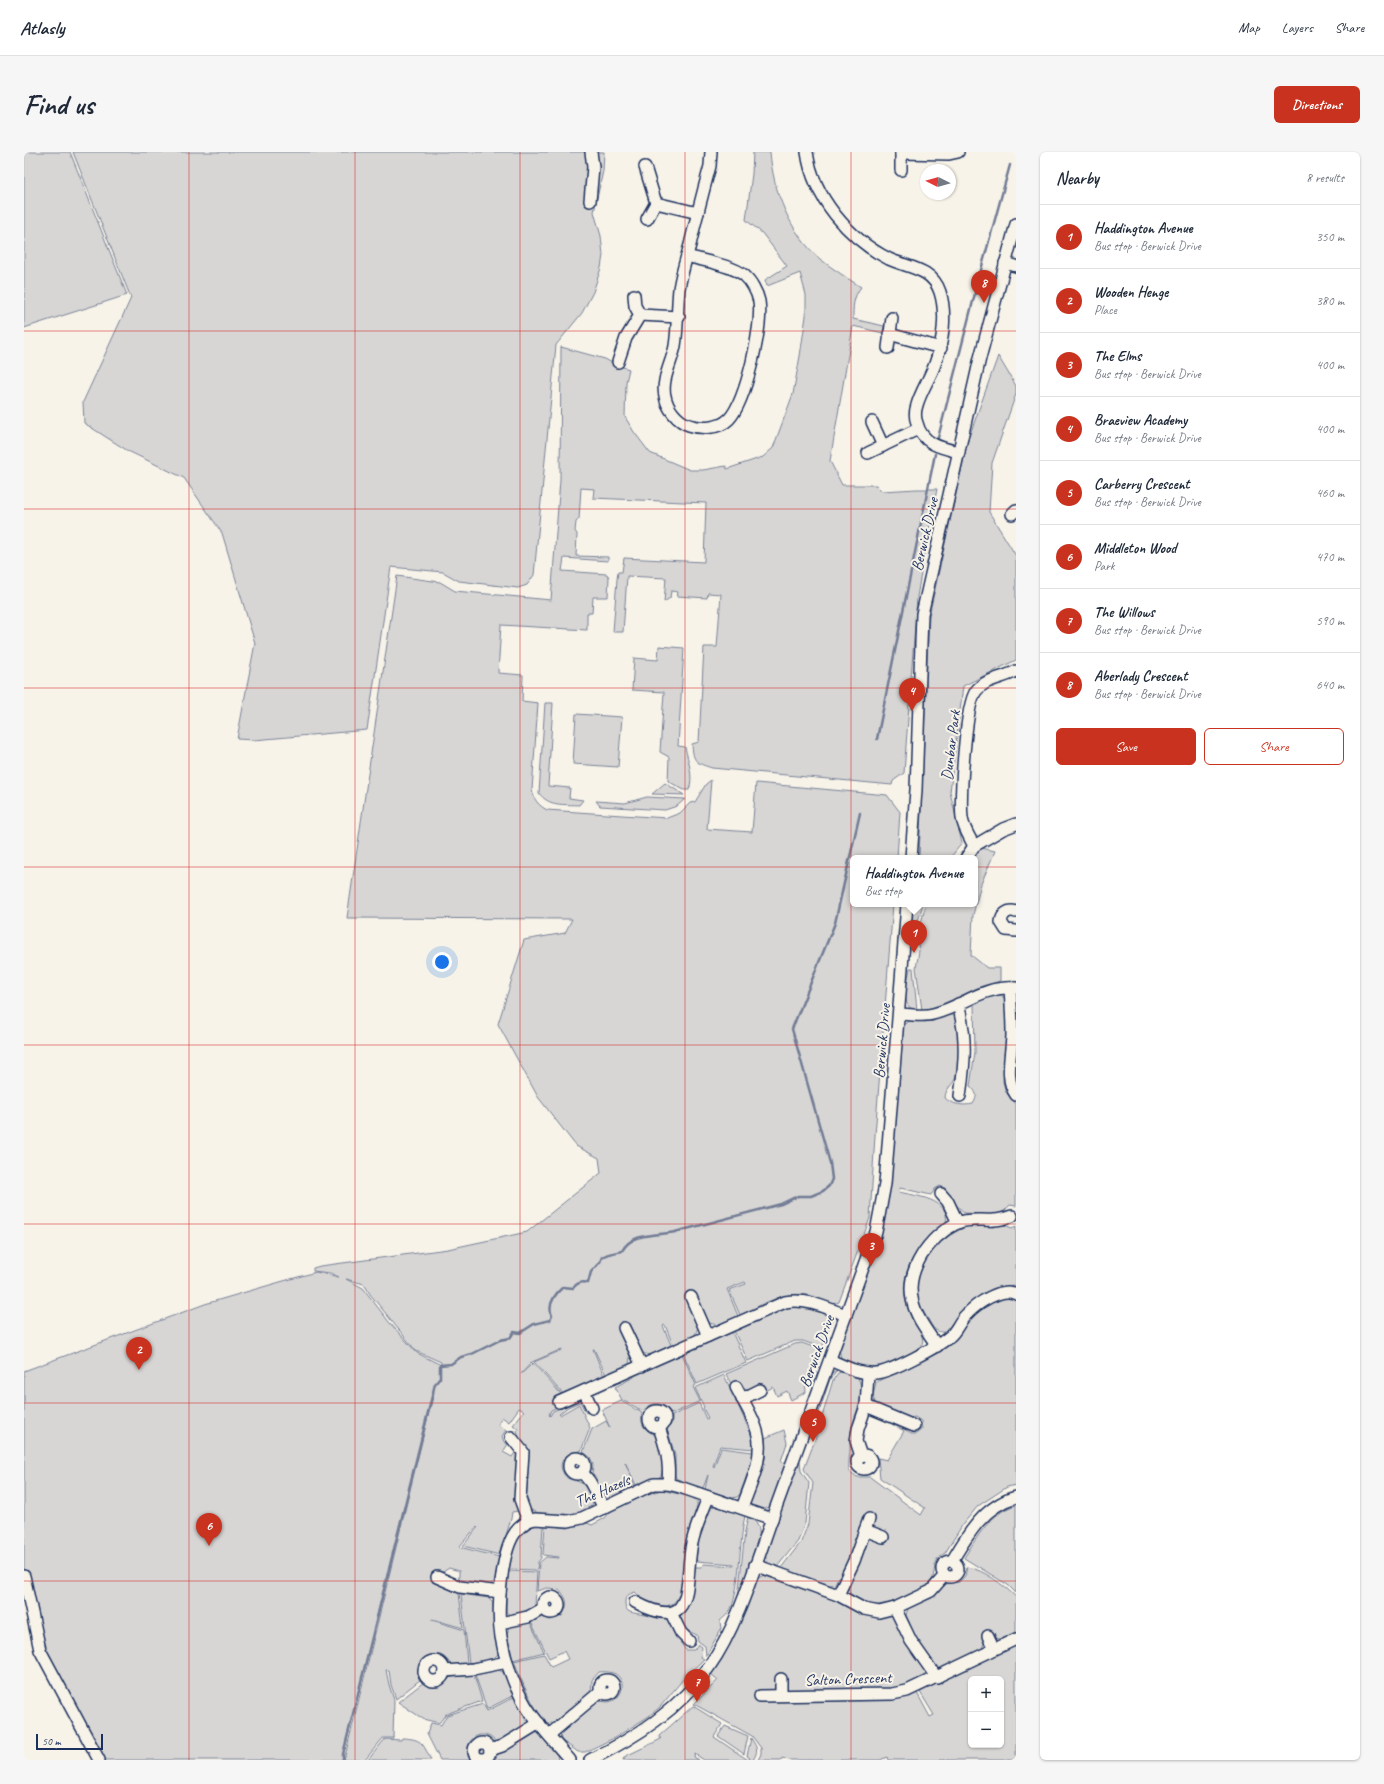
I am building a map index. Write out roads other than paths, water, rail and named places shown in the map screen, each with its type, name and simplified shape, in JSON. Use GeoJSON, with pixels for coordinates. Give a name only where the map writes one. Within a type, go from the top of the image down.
{"type":"FeatureCollection","features":[{"type":"Feature","properties":{"kind":"street"},"geometry":{"type":"LineString","coordinates":[[590,201],[593,167],[591,152]]}},
{"type":"Feature","properties":{"kind":"street"},"geometry":{"type":"LineString","coordinates":[[687,256],[735,270],[744,276],[753,287],[759,300],[758,323],[745,388],[737,409],[728,420],[712,427],[700,428],[688,425],[678,419],[669,409],[664,395],[665,381],[675,347],[679,289],[687,256],[710,166],[711,152]]}},
{"type":"Feature","properties":{"kind":"street"},"geometry":{"type":"LineString","coordinates":[[807,152],[816,182],[828,206],[847,229],[866,244],[889,258],[925,272],[935,281],[940,293],[943,318],[941,348],[916,406],[916,418],[918,429],[925,439],[936,446],[959,452]]}},
{"type":"Feature","properties":{"kind":"street"},"geometry":{"type":"LineString","coordinates":[[901,170],[901,152],[949,154],[958,152]]}},
{"type":"Feature","properties":{"kind":"street"},"geometry":{"type":"LineString","coordinates":[[645,167],[656,203],[647,219]]}},
{"type":"Feature","properties":{"kind":"street"},"geometry":{"type":"LineString","coordinates":[[656,203],[698,213]]}},
{"type":"Feature","properties":{"kind":"street","name":"Berwick Drive"},"geometry":{"type":"LineString","coordinates":[[911,855],[916,790],[922,614],[980,358],[1016,224]]}},
{"type":"Feature","properties":{"kind":"street"},"geometry":{"type":"LineString","coordinates":[[1005,263],[1016,266]]}},
{"type":"Feature","properties":{"kind":"street"},"geometry":{"type":"LineString","coordinates":[[634,294],[635,306],[640,315]]}},
{"type":"Feature","properties":{"kind":"street"},"geometry":{"type":"LineString","coordinates":[[640,315],[678,317]]}},
{"type":"Feature","properties":{"kind":"street"},"geometry":{"type":"LineString","coordinates":[[618,362],[626,338],[640,315]]}},
{"type":"Feature","properties":{"kind":"street"},"geometry":{"type":"LineString","coordinates":[[888,348],[892,318]]}},
{"type":"Feature","properties":{"kind":"street"},"geometry":{"type":"LineString","coordinates":[[890,334],[941,348]]}},
{"type":"Feature","properties":{"kind":"street"},"geometry":{"type":"LineString","coordinates":[[872,422],[883,446]]}},
{"type":"Feature","properties":{"kind":"street"},"geometry":{"type":"LineString","coordinates":[[868,453],[918,429]]}},
{"type":"Feature","properties":{"kind":"street","name":"Dunbar Park"},"geometry":{"type":"LineString","coordinates":[[974,846],[962,820],[960,793],[969,709],[975,692],[986,682],[1016,671]]}},
{"type":"Feature","properties":{"kind":"street"},"geometry":{"type":"LineString","coordinates":[[968,855],[974,846],[1003,829],[1016,824]]}},
{"type":"Feature","properties":{"kind":"street","name":"Berwick Drive"},"geometry":{"type":"LineString","coordinates":[[590,1760],[641,1733],[662,1718],[690,1691],[710,1667],[731,1630],[756,1565],[876,1232],[882,1208],[886,1176],[907,907]]}},
{"type":"Feature","properties":{"kind":"street"},"geometry":{"type":"LineString","coordinates":[[1016,912],[1008,911],[1004,914],[1001,922],[1006,930],[1016,931]]}},
{"type":"Feature","properties":{"kind":"street"},"geometry":{"type":"LineString","coordinates":[[899,1014],[933,1014],[984,991],[995,988],[1013,988],[1010,1078],[1016,1095]]}},
{"type":"Feature","properties":{"kind":"street"},"geometry":{"type":"LineString","coordinates":[[958,1004],[963,1024],[965,1043],[964,1070],[960,1096]]}},
{"type":"Feature","properties":{"kind":"street"},"geometry":{"type":"LineString","coordinates":[[941,1194],[948,1202],[958,1223]]}},
{"type":"Feature","properties":{"kind":"street"},"geometry":{"type":"LineString","coordinates":[[937,1346],[917,1316],[912,1302],[910,1288],[918,1261],[928,1247],[941,1234],[958,1223],[968,1220],[996,1220],[1012,1216]]}},
{"type":"Feature","properties":{"kind":"street"},"geometry":{"type":"LineString","coordinates":[[830,1360],[868,1374],[882,1372],[937,1346],[951,1336],[965,1315],[982,1302],[998,1293],[1008,1290],[1016,1294]]}},
{"type":"Feature","properties":{"kind":"street"},"geometry":{"type":"LineString","coordinates":[[691,1297],[708,1336]]}},
{"type":"Feature","properties":{"kind":"street"},"geometry":{"type":"LineString","coordinates":[[559,1402],[785,1302],[796,1300],[808,1301],[846,1315]]}},
{"type":"Feature","properties":{"kind":"street"},"geometry":{"type":"LineString","coordinates":[[624,1328],[642,1366]]}},
{"type":"Feature","properties":{"kind":"street"},"geometry":{"type":"LineString","coordinates":[[861,1456],[856,1441],[858,1429],[866,1406],[868,1374]]}},
{"type":"Feature","properties":{"kind":"street"},"geometry":{"type":"LineString","coordinates":[[736,1387],[757,1430],[760,1451],[758,1462],[742,1508]]}},
{"type":"Feature","properties":{"kind":"street"},"geometry":{"type":"LineString","coordinates":[[742,1399],[760,1390]]}},
{"type":"Feature","properties":{"kind":"street"},"geometry":{"type":"LineString","coordinates":[[584,1391],[592,1408]]}},
{"type":"Feature","properties":{"kind":"street"},"geometry":{"type":"LineString","coordinates":[[866,1406],[914,1426]]}},
{"type":"Feature","properties":{"kind":"street"},"geometry":{"type":"LineString","coordinates":[[660,1426],[668,1453],[668,1484]]}},
{"type":"Feature","properties":{"kind":"street"},"geometry":{"type":"LineString","coordinates":[[511,1437],[523,1452],[520,1499],[528,1521],[518,1529],[511,1540],[504,1564],[500,1592],[500,1623],[507,1662],[526,1706],[570,1760]]}},
{"type":"Feature","properties":{"kind":"street"},"geometry":{"type":"LineString","coordinates":[[582,1472],[590,1482],[604,1508]]}},
{"type":"Feature","properties":{"kind":"street","name":"The Hazels"},"geometry":{"type":"LineString","coordinates":[[528,1521],[535,1518],[568,1521],[582,1518],[654,1484],[668,1484],[708,1496],[772,1519]]}},
{"type":"Feature","properties":{"kind":"street"},"geometry":{"type":"LineString","coordinates":[[635,1602],[660,1613],[671,1613],[684,1601],[692,1543],[708,1496]]}},
{"type":"Feature","properties":{"kind":"street"},"geometry":{"type":"LineString","coordinates":[[756,1565],[838,1595],[864,1609],[878,1612],[895,1608],[932,1591],[945,1576],[942,1571],[943,1565],[947,1561],[952,1561],[964,1541],[980,1520],[989,1510],[1006,1500],[1016,1497]]}},
{"type":"Feature","properties":{"kind":"street"},"geometry":{"type":"LineString","coordinates":[[838,1595],[854,1561],[869,1519]]}},
{"type":"Feature","properties":{"kind":"street"},"geometry":{"type":"LineString","coordinates":[[865,1530],[883,1537]]}},
{"type":"Feature","properties":{"kind":"street"},"geometry":{"type":"LineString","coordinates":[[24,1576],[40,1650],[99,1760]]}},
{"type":"Feature","properties":{"kind":"street"},"geometry":{"type":"LineString","coordinates":[[437,1577],[460,1587],[500,1592]]}},
{"type":"Feature","properties":{"kind":"street"},"geometry":{"type":"LineString","coordinates":[[500,1623],[528,1617],[544,1608]]}},
{"type":"Feature","properties":{"kind":"street"},"geometry":{"type":"LineString","coordinates":[[895,1608],[911,1641],[937,1678]]}},
{"type":"Feature","properties":{"kind":"street"},"geometry":{"type":"LineString","coordinates":[[671,1613],[681,1633],[689,1641]]}},
{"type":"Feature","properties":{"kind":"street"},"geometry":{"type":"LineString","coordinates":[[988,1636],[994,1649]]}},
{"type":"Feature","properties":{"kind":"street","name":"Salton Crescent"},"geometry":{"type":"LineString","coordinates":[[760,1696],[892,1694],[907,1691],[937,1678],[1016,1638]]}},
{"type":"Feature","properties":{"kind":"street"},"geometry":{"type":"LineString","coordinates":[[444,1671],[473,1669],[507,1662]]}},
{"type":"Feature","properties":{"kind":"street","name":"Salton Crescent"},"geometry":{"type":"LineString","coordinates":[[781,1680],[781,1695]]}},
{"type":"Feature","properties":{"kind":"street"},"geometry":{"type":"LineString","coordinates":[[549,1735],[601,1691]]}},
{"type":"Feature","properties":{"kind":"street"},"geometry":{"type":"LineString","coordinates":[[490,1750],[502,1746],[539,1723]]}},
{"type":"Feature","properties":{"kind":"waterway"},"geometry":{"type":"LineString","coordinates":[[938,438],[981,270],[1010,165]]}},
{"type":"Feature","properties":{"kind":"waterway"},"geometry":{"type":"LineString","coordinates":[[877,739],[935,454]]}},
{"type":"Feature","properties":{"kind":"waterway"},"geometry":{"type":"LineString","coordinates":[[850,855],[860,813]]}},
{"type":"Feature","properties":{"kind":"waterway"},"geometry":{"type":"LineString","coordinates":[[343,1760],[343,1754],[435,1384],[440,1378],[440,1365],[451,1364],[461,1357],[472,1354],[500,1340],[510,1338],[514,1332],[520,1333],[534,1324],[550,1320],[552,1316],[550,1307],[551,1303],[563,1287],[573,1288],[582,1282],[588,1283],[591,1272],[600,1262],[602,1257],[622,1251],[626,1245],[638,1238],[675,1232],[781,1204],[798,1196],[811,1196],[823,1191],[829,1186],[832,1179],[830,1163],[792,1029],[835,923],[850,857]]}},
{"type":"Feature","properties":{"kind":"place","name":"Aberlady Crescent"},"geometry":{"type":"Point","coordinates":[984,303]}},
{"type":"Feature","properties":{"kind":"place","name":"Braeview Academy"},"geometry":{"type":"Point","coordinates":[912,711]}},
{"type":"Feature","properties":{"kind":"place","name":"Haddington Avenue"},"geometry":{"type":"Point","coordinates":[914,953]}},
{"type":"Feature","properties":{"kind":"place","name":"The Elms"},"geometry":{"type":"Point","coordinates":[871,1266]}},
{"type":"Feature","properties":{"kind":"place","name":"Wooden Henge"},"geometry":{"type":"Point","coordinates":[139,1370]}},
{"type":"Feature","properties":{"kind":"place","name":"Carberry Crescent"},"geometry":{"type":"Point","coordinates":[813,1442]}},
{"type":"Feature","properties":{"kind":"place","name":"Middleton Wood"},"geometry":{"type":"Point","coordinates":[209,1546]}},
{"type":"Feature","properties":{"kind":"place","name":"The Willows"},"geometry":{"type":"Point","coordinates":[697,1702]}}]}
